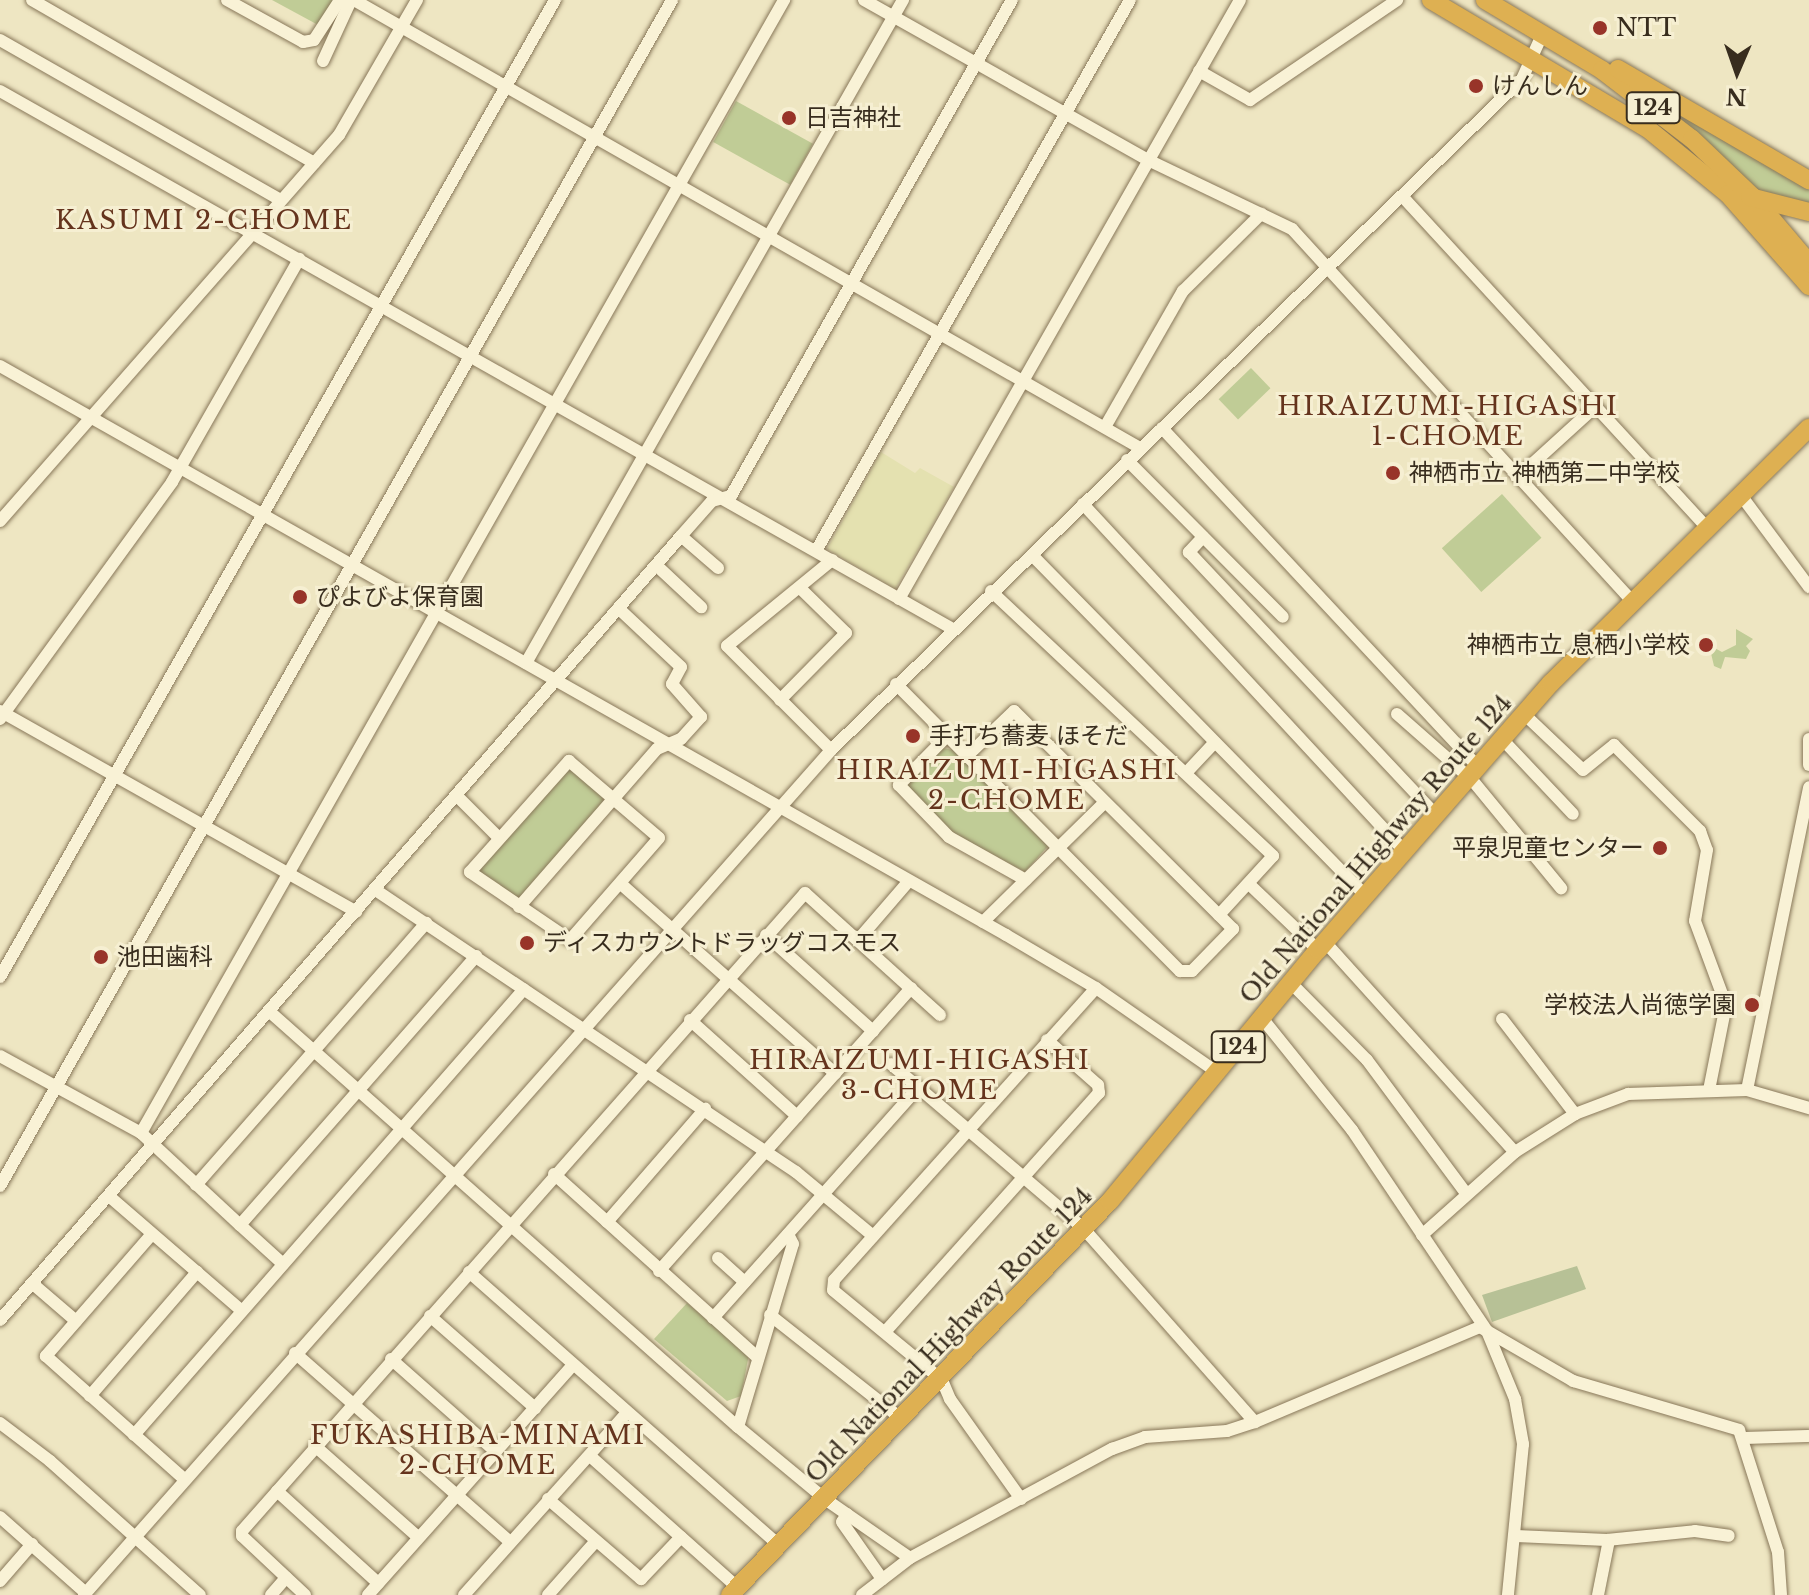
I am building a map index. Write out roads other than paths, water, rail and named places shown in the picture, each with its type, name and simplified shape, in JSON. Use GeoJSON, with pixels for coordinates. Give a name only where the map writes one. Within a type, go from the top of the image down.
{"type":"FeatureCollection","features":[{"type":"Feature","properties":{"kind":"highway","name":"124"},"geometry":{"type":"LineString","coordinates":[[1431,0],[1535,58],[1647,128],[1728,194],[1809,286]]}},
{"type":"Feature","properties":{"kind":"highway","name":"124"},"geometry":{"type":"LineString","coordinates":[[1485,0],[1543,33],[1605,62],[1809,180]]}},
{"type":"Feature","properties":{"kind":"highway","name":"124"},"geometry":{"type":"LineString","coordinates":[[1543,33],[1656,110],[1753,197],[1809,263]]}},
{"type":"Feature","properties":{"kind":"highway","name":"124"},"geometry":{"type":"LineString","coordinates":[[1728,194],[1753,197],[1809,212]]}},
{"type":"Feature","properties":{"kind":"highway","name":"Old National Highway Route 124"},"geometry":{"type":"LineString","coordinates":[[734,1591],[942,1380],[1084,1229],[1321,946],[1524,714],[1631,600],[1809,428]]}},
{"type":"Feature","properties":{"kind":"street"},"geometry":{"type":"LineString","coordinates":[[32,0],[314,163]]}},
{"type":"Feature","properties":{"kind":"street"},"geometry":{"type":"LineString","coordinates":[[227,0],[303,42],[314,40],[340,0]]}},
{"type":"Feature","properties":{"kind":"street"},"geometry":{"type":"LineString","coordinates":[[323,61],[352,0],[1140,448]]}},
{"type":"Feature","properties":{"kind":"street"},"geometry":{"type":"LineString","coordinates":[[0,521],[5,508],[339,135],[417,0]]}},
{"type":"Feature","properties":{"kind":"street"},"geometry":{"type":"LineString","coordinates":[[0,977],[555,0]]}},
{"type":"Feature","properties":{"kind":"street"},"geometry":{"type":"LineString","coordinates":[[0,1186],[672,0]]}},
{"type":"Feature","properties":{"kind":"street"},"geometry":{"type":"LineString","coordinates":[[141,1133],[784,0]]}},
{"type":"Feature","properties":{"kind":"street"},"geometry":{"type":"LineString","coordinates":[[864,0],[1148,160],[1292,229],[1631,600]]}},
{"type":"Feature","properties":{"kind":"street"},"geometry":{"type":"LineString","coordinates":[[526,663],[903,0]]}},
{"type":"Feature","properties":{"kind":"street"},"geometry":{"type":"LineString","coordinates":[[0,1320],[377,891],[712,501],[731,496],[1012,0]]}},
{"type":"Feature","properties":{"kind":"street"},"geometry":{"type":"LineString","coordinates":[[816,551],[1130,0]]}},
{"type":"Feature","properties":{"kind":"street"},"geometry":{"type":"LineString","coordinates":[[899,599],[1240,0]]}},
{"type":"Feature","properties":{"kind":"street"},"geometry":{"type":"LineString","coordinates":[[1199,71],[1250,100],[1397,0]]}},
{"type":"Feature","properties":{"kind":"street"},"geometry":{"type":"LineString","coordinates":[[0,1517],[85,1594],[582,1026],[831,750],[951,628],[1032,555],[1530,71],[1543,33]]}},
{"type":"Feature","properties":{"kind":"street"},"geometry":{"type":"LineString","coordinates":[[0,40],[281,200]]}},
{"type":"Feature","properties":{"kind":"street"},"geometry":{"type":"LineString","coordinates":[[0,91],[951,628]]}},
{"type":"Feature","properties":{"kind":"street"},"geometry":{"type":"LineString","coordinates":[[1402,196],[1706,527]]}},
{"type":"Feature","properties":{"kind":"street"},"geometry":{"type":"LineString","coordinates":[[1105,427],[1183,291],[1261,214]]}},
{"type":"Feature","properties":{"kind":"street"},"geometry":{"type":"LineString","coordinates":[[299,259],[180,467],[1,714],[356,912]]}},
{"type":"Feature","properties":{"kind":"street"},"geometry":{"type":"LineString","coordinates":[[0,366],[983,922],[1096,988],[1217,1072]]}},
{"type":"Feature","properties":{"kind":"street"},"geometry":{"type":"LineString","coordinates":[[1519,476],[1596,406]]}},
{"type":"Feature","properties":{"kind":"street"},"geometry":{"type":"LineString","coordinates":[[1162,428],[1472,773],[1473,781],[1561,888]]}},
{"type":"Feature","properties":{"kind":"street"},"geometry":{"type":"LineString","coordinates":[[1127,460],[1283,617]]}},
{"type":"Feature","properties":{"kind":"street"},"geometry":{"type":"LineString","coordinates":[[1740,494],[1809,587]]}},
{"type":"Feature","properties":{"kind":"street"},"geometry":{"type":"LineString","coordinates":[[1083,504],[1404,851]]}},
{"type":"Feature","properties":{"kind":"street"},"geometry":{"type":"LineString","coordinates":[[681,536],[718,568]]}},
{"type":"Feature","properties":{"kind":"street"},"geometry":{"type":"LineString","coordinates":[[1203,537],[1189,552],[1436,815]]}},
{"type":"Feature","properties":{"kind":"street"},"geometry":{"type":"LineString","coordinates":[[1032,555],[1365,895]]}},
{"type":"Feature","properties":{"kind":"street"},"geometry":{"type":"LineString","coordinates":[[831,750],[727,646],[832,560]]}},
{"type":"Feature","properties":{"kind":"street"},"geometry":{"type":"LineString","coordinates":[[656,565],[701,607]]}},
{"type":"Feature","properties":{"kind":"street"},"geometry":{"type":"LineString","coordinates":[[780,700],[846,633],[800,588]]}},
{"type":"Feature","properties":{"kind":"street"},"geometry":{"type":"LineString","coordinates":[[991,591],[1273,856],[1250,885],[1219,915]]}},
{"type":"Feature","properties":{"kind":"street"},"geometry":{"type":"LineString","coordinates":[[519,907],[615,798],[667,744],[681,739],[701,717],[672,684],[681,667],[618,608]]}},
{"type":"Feature","properties":{"kind":"street"},"geometry":{"type":"LineString","coordinates":[[896,684],[1058,849],[1180,971],[1192,971],[1233,929],[1014,711],[967,756]]}},
{"type":"Feature","properties":{"kind":"street"},"geometry":{"type":"LineString","coordinates":[[1397,714],[1472,773]]}},
{"type":"Feature","properties":{"kind":"street"},"geometry":{"type":"LineString","coordinates":[[1524,714],[1583,770],[1614,745],[1700,831],[1707,850],[1695,921],[1726,1005],[1709,1090]]}},
{"type":"Feature","properties":{"kind":"street"},"geometry":{"type":"LineString","coordinates":[[947,736],[899,785],[949,837],[1026,880]]}},
{"type":"Feature","properties":{"kind":"street"},"geometry":{"type":"LineString","coordinates":[[1502,739],[1573,814]]}},
{"type":"Feature","properties":{"kind":"street"},"geometry":{"type":"LineString","coordinates":[[1809,739],[1809,765]]}},
{"type":"Feature","properties":{"kind":"street"},"geometry":{"type":"LineString","coordinates":[[1186,773],[1215,742]]}},
{"type":"Feature","properties":{"kind":"street"},"geometry":{"type":"LineString","coordinates":[[569,761],[659,838],[570,940],[470,872],[499,838],[569,761]]}},
{"type":"Feature","properties":{"kind":"street"},"geometry":{"type":"LineString","coordinates":[[1747,1090],[1809,787]]}},
{"type":"Feature","properties":{"kind":"street"},"geometry":{"type":"LineString","coordinates":[[458,797],[499,838]]}},
{"type":"Feature","properties":{"kind":"street"},"geometry":{"type":"LineString","coordinates":[[983,922],[1105,802]]}},
{"type":"Feature","properties":{"kind":"street"},"geometry":{"type":"LineString","coordinates":[[858,940],[909,881]]}},
{"type":"Feature","properties":{"kind":"street"},"geometry":{"type":"LineString","coordinates":[[621,884],[674,927],[835,1073]]}},
{"type":"Feature","properties":{"kind":"street"},"geometry":{"type":"LineString","coordinates":[[1250,885],[1321,946],[1515,1152]]}},
{"type":"Feature","properties":{"kind":"street"},"geometry":{"type":"LineString","coordinates":[[377,891],[826,1193],[873,1236]]}},
{"type":"Feature","properties":{"kind":"street"},"geometry":{"type":"LineString","coordinates":[[305,1595],[242,1536],[315,1446],[510,1223],[805,893],[940,1015]]}},
{"type":"Feature","properties":{"kind":"street"},"geometry":{"type":"LineString","coordinates":[[196,1185],[426,923]]}},
{"type":"Feature","properties":{"kind":"street"},"geometry":{"type":"LineString","coordinates":[[766,935],[873,1031]]}},
{"type":"Feature","properties":{"kind":"street"},"geometry":{"type":"LineString","coordinates":[[240,1225],[476,956]]}},
{"type":"Feature","properties":{"kind":"street"},"geometry":{"type":"LineString","coordinates":[[1291,983],[1367,1060],[1465,1192]]}},
{"type":"Feature","properties":{"kind":"street"},"geometry":{"type":"LineString","coordinates":[[659,1271],[911,988]]}},
{"type":"Feature","properties":{"kind":"street"},"geometry":{"type":"LineString","coordinates":[[1021,1499],[950,1399],[942,1380],[833,1290],[834,1280],[1096,988]]}},
{"type":"Feature","properties":{"kind":"street"},"geometry":{"type":"LineString","coordinates":[[134,1435],[524,989]]}},
{"type":"Feature","properties":{"kind":"street"},"geometry":{"type":"LineString","coordinates":[[270,1012],[738,1427],[825,1499],[910,1558]]}},
{"type":"Feature","properties":{"kind":"street"},"geometry":{"type":"LineString","coordinates":[[1262,1018],[1352,1130],[1487,1331],[1520,1416],[1523,1444],[1508,1595]]}},
{"type":"Feature","properties":{"kind":"street"},"geometry":{"type":"LineString","coordinates":[[1502,1019],[1575,1114]]}},
{"type":"Feature","properties":{"kind":"street"},"geometry":{"type":"LineString","coordinates":[[690,1020],[797,1116]]}},
{"type":"Feature","properties":{"kind":"street"},"geometry":{"type":"LineString","coordinates":[[885,1332],[1099,1093],[1098,1085],[1047,1040]]}},
{"type":"Feature","properties":{"kind":"street"},"geometry":{"type":"LineString","coordinates":[[0,1056],[141,1133],[283,1264]]}},
{"type":"Feature","properties":{"kind":"street"},"geometry":{"type":"LineString","coordinates":[[891,1064],[1084,1229],[1255,1422]]}},
{"type":"Feature","properties":{"kind":"street"},"geometry":{"type":"LineString","coordinates":[[713,1318],[918,1088]]}},
{"type":"Feature","properties":{"kind":"street"},"geometry":{"type":"LineString","coordinates":[[1422,1235],[1465,1192],[1515,1152],[1575,1114],[1628,1094],[1747,1090],[1809,1108]]}},
{"type":"Feature","properties":{"kind":"street"},"geometry":{"type":"LineString","coordinates":[[607,1222],[705,1109]]}},
{"type":"Feature","properties":{"kind":"street"},"geometry":{"type":"LineString","coordinates":[[554,1174],[757,1357]]}},
{"type":"Feature","properties":{"kind":"street"},"geometry":{"type":"LineString","coordinates":[[110,1197],[242,1311]]}},
{"type":"Feature","properties":{"kind":"street"},"geometry":{"type":"LineString","coordinates":[[152,1234],[46,1356],[184,1479]]}},
{"type":"Feature","properties":{"kind":"street"},"geometry":{"type":"LineString","coordinates":[[738,1427],[793,1244],[788,1234]]}},
{"type":"Feature","properties":{"kind":"street"},"geometry":{"type":"LineString","coordinates":[[718,1258],[745,1282]]}},
{"type":"Feature","properties":{"kind":"street"},"geometry":{"type":"LineString","coordinates":[[90,1396],[197,1272]]}},
{"type":"Feature","properties":{"kind":"street"},"geometry":{"type":"LineString","coordinates":[[469,1272],[572,1366],[779,1545]]}},
{"type":"Feature","properties":{"kind":"street"},"geometry":{"type":"LineString","coordinates":[[33,1284],[76,1321]]}},
{"type":"Feature","properties":{"kind":"street"},"geometry":{"type":"LineString","coordinates":[[770,1315],[903,1420]]}},
{"type":"Feature","properties":{"kind":"street"},"geometry":{"type":"LineString","coordinates":[[430,1316],[535,1408]]}},
{"type":"Feature","properties":{"kind":"street"},"geometry":{"type":"LineString","coordinates":[[862,1595],[910,1558],[1112,1449],[1145,1437],[1227,1431],[1255,1422],[1480,1327],[1573,1381],[1655,1408],[1729,1424],[1743,1438],[1778,1552],[1781,1595]]}},
{"type":"Feature","properties":{"kind":"street"},"geometry":{"type":"LineString","coordinates":[[295,1353],[510,1542]]}},
{"type":"Feature","properties":{"kind":"street"},"geometry":{"type":"LineString","coordinates":[[391,1359],[496,1452]]}},
{"type":"Feature","properties":{"kind":"street"},"geometry":{"type":"LineString","coordinates":[[368,1595],[572,1366]]}},
{"type":"Feature","properties":{"kind":"street"},"geometry":{"type":"LineString","coordinates":[[464,1595],[627,1413]]}},
{"type":"Feature","properties":{"kind":"street"},"geometry":{"type":"LineString","coordinates":[[0,1423],[200,1595]]}},
{"type":"Feature","properties":{"kind":"street"},"geometry":{"type":"LineString","coordinates":[[1743,1438],[1809,1436]]}},
{"type":"Feature","properties":{"kind":"street"},"geometry":{"type":"LineString","coordinates":[[315,1446],[418,1537]]}},
{"type":"Feature","properties":{"kind":"street"},"geometry":{"type":"LineString","coordinates":[[590,1456],[681,1537],[734,1591]]}},
{"type":"Feature","properties":{"kind":"street"},"geometry":{"type":"LineString","coordinates":[[277,1491],[378,1583]]}},
{"type":"Feature","properties":{"kind":"street"},"geometry":{"type":"LineString","coordinates":[[548,1499],[641,1579],[681,1537]]}},
{"type":"Feature","properties":{"kind":"street"},"geometry":{"type":"LineString","coordinates":[[847,1514],[842,1522],[882,1579]]}},
{"type":"Feature","properties":{"kind":"street"},"geometry":{"type":"LineString","coordinates":[[1516,1536],[1609,1540],[1695,1531],[1729,1536]]}},
{"type":"Feature","properties":{"kind":"street"},"geometry":{"type":"LineString","coordinates":[[1598,1595],[1609,1540]]}},
{"type":"Feature","properties":{"kind":"street"},"geometry":{"type":"LineString","coordinates":[[548,1595],[596,1541]]}},
{"type":"Feature","properties":{"kind":"street"},"geometry":{"type":"LineString","coordinates":[[0,1581],[32,1544]]}},
{"type":"Feature","properties":{"kind":"street"},"geometry":{"type":"LineString","coordinates":[[271,1595],[286,1578]]}},
{"type":"Feature","properties":{"kind":"place","name":"NTT"},"geometry":{"type":"Point","coordinates":[1600,28]}},
{"type":"Feature","properties":{"kind":"place","name":"けんしん"},"geometry":{"type":"Point","coordinates":[1476,86]}},
{"type":"Feature","properties":{"kind":"place","name":"日吉神社"},"geometry":{"type":"Point","coordinates":[789,118]}},
{"type":"Feature","properties":{"kind":"place","name":"神栖市立 神栖第二中学校"},"geometry":{"type":"Point","coordinates":[1393,473]}},
{"type":"Feature","properties":{"kind":"place","name":"ぴよびよ保育園"},"geometry":{"type":"Point","coordinates":[300,597]}},
{"type":"Feature","properties":{"kind":"place","name":"神栖市立 息栖小学校"},"geometry":{"type":"Point","coordinates":[1706,645]}},
{"type":"Feature","properties":{"kind":"place","name":"手打ち蕎麦 ほそだ"},"geometry":{"type":"Point","coordinates":[913,736]}},
{"type":"Feature","properties":{"kind":"place","name":"平泉児童センター"},"geometry":{"type":"Point","coordinates":[1660,848]}},
{"type":"Feature","properties":{"kind":"place","name":"ディスカウントドラッグコスモス"},"geometry":{"type":"Point","coordinates":[527,943]}},
{"type":"Feature","properties":{"kind":"place","name":"池田歯科"},"geometry":{"type":"Point","coordinates":[101,957]}},
{"type":"Feature","properties":{"kind":"place","name":"学校法人尚徳学園"},"geometry":{"type":"Point","coordinates":[1752,1005]}},
{"type":"Feature","properties":{"kind":"district","name":"KASUMI 2-CHOME"},"geometry":{"type":"Point","coordinates":[204,221]}},
{"type":"Feature","properties":{"kind":"district","name":"HIRAIZUMI-HIGASHI 1-CHOME"},"geometry":{"type":"Point","coordinates":[1448,422]}},
{"type":"Feature","properties":{"kind":"district","name":"HIRAIZUMI-HIGASHI 2-CHOME"},"geometry":{"type":"Point","coordinates":[1007,786]}},
{"type":"Feature","properties":{"kind":"district","name":"HIRAIZUMI-HIGASHI 3-CHOME"},"geometry":{"type":"Point","coordinates":[920,1076]}},
{"type":"Feature","properties":{"kind":"district","name":"FUKASHIBA-MINAMI 2-CHOME"},"geometry":{"type":"Point","coordinates":[478,1451]}}]}
